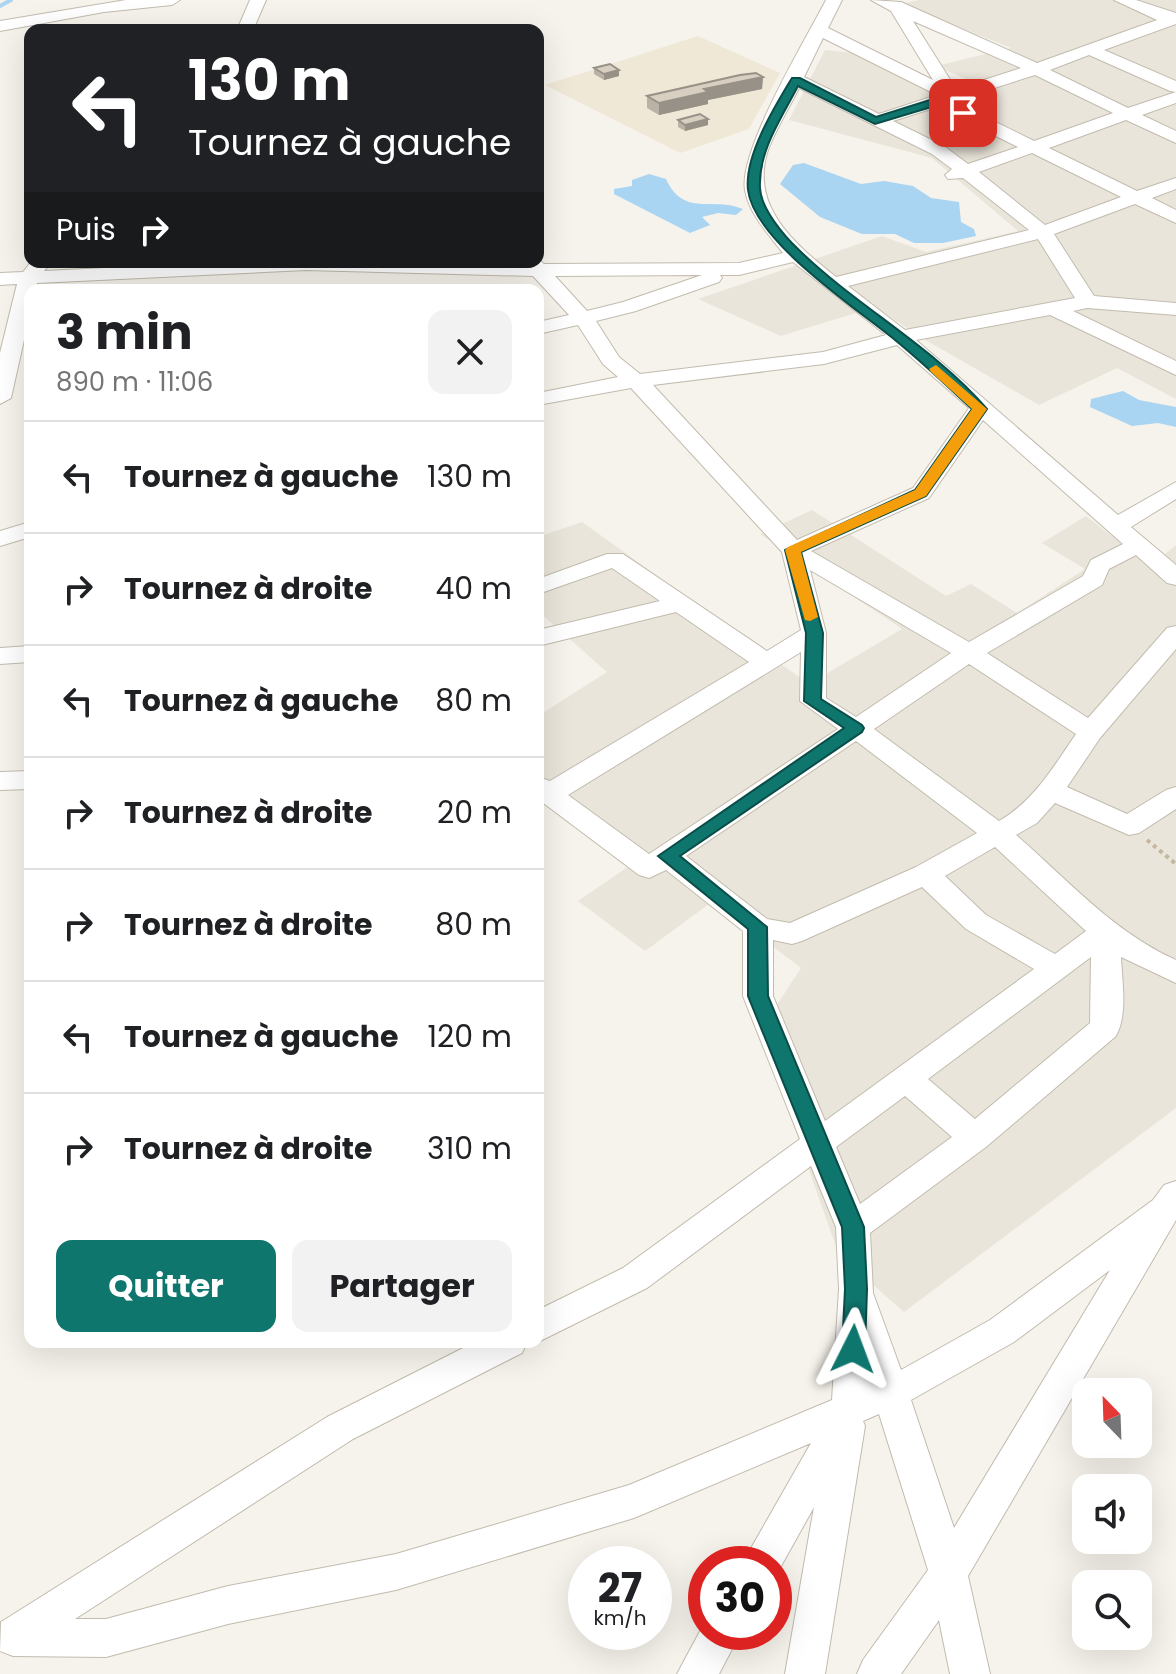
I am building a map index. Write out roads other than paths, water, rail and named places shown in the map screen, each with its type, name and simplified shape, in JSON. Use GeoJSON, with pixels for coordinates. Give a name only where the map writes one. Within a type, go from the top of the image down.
{"type":"FeatureCollection","features":[{"type":"Feature","properties":{"kind":"street"},"geometry":{"type":"LineString","coordinates":[[0,26],[104,7],[172,0]]}},
{"type":"Feature","properties":{"kind":"street"},"geometry":{"type":"LineString","coordinates":[[248,24],[258,0]]}},
{"type":"Feature","properties":{"kind":"street"},"geometry":{"type":"LineString","coordinates":[[834,0],[759,151],[754,190],[769,223],[798,255],[831,284],[903,339],[1176,578]]}},
{"type":"Feature","properties":{"kind":"street"},"geometry":{"type":"LineString","coordinates":[[886,3],[915,0]]}},
{"type":"Feature","properties":{"kind":"street"},"geometry":{"type":"LineString","coordinates":[[1122,0],[1174,19]]}},
{"type":"Feature","properties":{"kind":"street"},"geometry":{"type":"LineString","coordinates":[[886,3],[946,99]]}},
{"type":"Feature","properties":{"kind":"street"},"geometry":{"type":"LineString","coordinates":[[886,3],[1036,69],[1176,138]]}},
{"type":"Feature","properties":{"kind":"street"},"geometry":{"type":"LineString","coordinates":[[875,121],[1036,69],[1174,19]]}},
{"type":"Feature","properties":{"kind":"street"},"geometry":{"type":"LineString","coordinates":[[820,30],[1035,148],[1176,217]]}},
{"type":"Feature","properties":{"kind":"street"},"geometry":{"type":"LineString","coordinates":[[1091,50],[1176,87]]}},
{"type":"Feature","properties":{"kind":"street"},"geometry":{"type":"LineString","coordinates":[[796,80],[938,150],[960,174],[1043,232],[1087,302]]}},
{"type":"Feature","properties":{"kind":"street"},"geometry":{"type":"LineString","coordinates":[[960,174],[1176,97]]}},
{"type":"Feature","properties":{"kind":"street"},"geometry":{"type":"LineString","coordinates":[[831,284],[1043,232],[1176,183]]}},
{"type":"Feature","properties":{"kind":"street"},"geometry":{"type":"LineString","coordinates":[[544,326],[629,307],[739,269],[798,255]]}},
{"type":"Feature","properties":{"kind":"street"},"geometry":{"type":"LineString","coordinates":[[544,266],[739,269]]}},
{"type":"Feature","properties":{"kind":"street"},"geometry":{"type":"LineString","coordinates":[[27,284],[37,268]]}},
{"type":"Feature","properties":{"kind":"street"},"geometry":{"type":"LineString","coordinates":[[0,279],[227,268]]}},
{"type":"Feature","properties":{"kind":"street"},"geometry":{"type":"LineString","coordinates":[[537,268],[594,330],[610,360],[649,392],[793,550],[969,653],[1091,732]]}},
{"type":"Feature","properties":{"kind":"street"},"geometry":{"type":"LineString","coordinates":[[0,398],[24,295]]}},
{"type":"Feature","properties":{"kind":"street"},"geometry":{"type":"LineString","coordinates":[[544,398],[633,381],[824,358],[930,330],[1056,310],[1087,302],[1176,309]]}},
{"type":"Feature","properties":{"kind":"street"},"geometry":{"type":"LineString","coordinates":[[1056,310],[1176,369]]}},
{"type":"Feature","properties":{"kind":"street"},"geometry":{"type":"LineString","coordinates":[[793,550],[921,493],[980,409]]}},
{"type":"Feature","properties":{"kind":"street"},"geometry":{"type":"LineString","coordinates":[[1118,525],[1176,489]]}},
{"type":"Feature","properties":{"kind":"street"},"geometry":{"type":"LineString","coordinates":[[0,539],[24,531]]}},
{"type":"Feature","properties":{"kind":"street"},"geometry":{"type":"LineString","coordinates":[[544,791],[649,868],[969,653],[1093,580],[1099,565],[1140,544]]}},
{"type":"Feature","properties":{"kind":"street"},"geometry":{"type":"LineString","coordinates":[[793,550],[814,633],[813,701],[856,728],[997,834],[1105,932],[1176,972]]}},
{"type":"Feature","properties":{"kind":"street"},"geometry":{"type":"LineString","coordinates":[[544,585],[615,559],[766,662]]}},
{"type":"Feature","properties":{"kind":"street"},"geometry":{"type":"LineString","coordinates":[[544,637],[680,604]]}},
{"type":"Feature","properties":{"kind":"street"},"geometry":{"type":"LineString","coordinates":[[544,789],[814,633]]}},
{"type":"Feature","properties":{"kind":"street"},"geometry":{"type":"LineString","coordinates":[[667,856],[758,927],[792,934],[926,874],[1027,817],[1051,790],[1091,732],[1176,633]]}},
{"type":"Feature","properties":{"kind":"street"},"geometry":{"type":"LineString","coordinates":[[0,656],[24,654]]}},
{"type":"Feature","properties":{"kind":"street"},"geometry":{"type":"LineString","coordinates":[[0,781],[24,780]]}},
{"type":"Feature","properties":{"kind":"street"},"geometry":{"type":"LineString","coordinates":[[1051,790],[1129,826],[1176,796]]}},
{"type":"Feature","properties":{"kind":"street"},"geometry":{"type":"LineString","coordinates":[[926,874],[976,922],[1056,968]]}},
{"type":"Feature","properties":{"kind":"street"},"geometry":{"type":"LineString","coordinates":[[758,927],[758,996],[816,1144],[853,1227],[856,1289],[850,1410],[805,1674]]}},
{"type":"Feature","properties":{"kind":"street"},"geometry":{"type":"LineString","coordinates":[[544,1324],[635,1278],[1105,932]]}},
{"type":"Feature","properties":{"kind":"street"},"geometry":{"type":"LineString","coordinates":[[853,1227],[975,1138],[1105,1028],[1108,997],[1105,932]]}},
{"type":"Feature","properties":{"kind":"street"},"geometry":{"type":"LineString","coordinates":[[906,1078],[975,1138]]}},
{"type":"Feature","properties":{"kind":"street"},"geometry":{"type":"LineString","coordinates":[[6,1640],[106,1638],[228,1605],[396,1572],[634,1501],[892,1391],[1002,1331],[1171,1202]]}},
{"type":"Feature","properties":{"kind":"street"},"geometry":{"type":"LineString","coordinates":[[877,1674],[949,1573],[1042,1412],[1171,1202]]}},
{"type":"Feature","properties":{"kind":"street"},"geometry":{"type":"LineString","coordinates":[[856,1289],[892,1391],[949,1573],[970,1674]]}},
{"type":"Feature","properties":{"kind":"street"},"geometry":{"type":"LineString","coordinates":[[6,1640],[340,1428],[497,1348]]}},
{"type":"Feature","properties":{"kind":"street"},"geometry":{"type":"LineString","coordinates":[[771,1546],[850,1410]]}},
{"type":"Feature","properties":{"kind":"street"},"geometry":{"type":"LineString","coordinates":[[697,1674],[711,1650]]}},
{"type":"Feature","properties":{"kind":"water"},"geometry":{"type":"Polygon","coordinates":[[[804,163],[861,184],[884,181],[913,186],[931,198],[959,202],[961,222],[974,229],[976,236],[943,243],[914,243],[895,234],[862,234],[820,217],[780,184],[793,165],[804,163]]]}},
{"type":"Feature","properties":{"kind":"water"},"geometry":{"type":"Polygon","coordinates":[[[649,174],[666,179],[673,191],[690,202],[743,209],[736,215],[718,213],[702,217],[710,225],[690,233],[614,194],[614,189],[632,186],[632,180],[649,174]]]}},
{"type":"Feature","properties":{"kind":"water"},"geometry":{"type":"Polygon","coordinates":[[[1123,391],[1139,400],[1176,407],[1176,427],[1158,423],[1132,426],[1090,407],[1091,399],[1123,391]]]}},
{"type":"Feature","properties":{"kind":"waterway"},"geometry":{"type":"LineString","coordinates":[[0,6],[11,0]]}}]}
